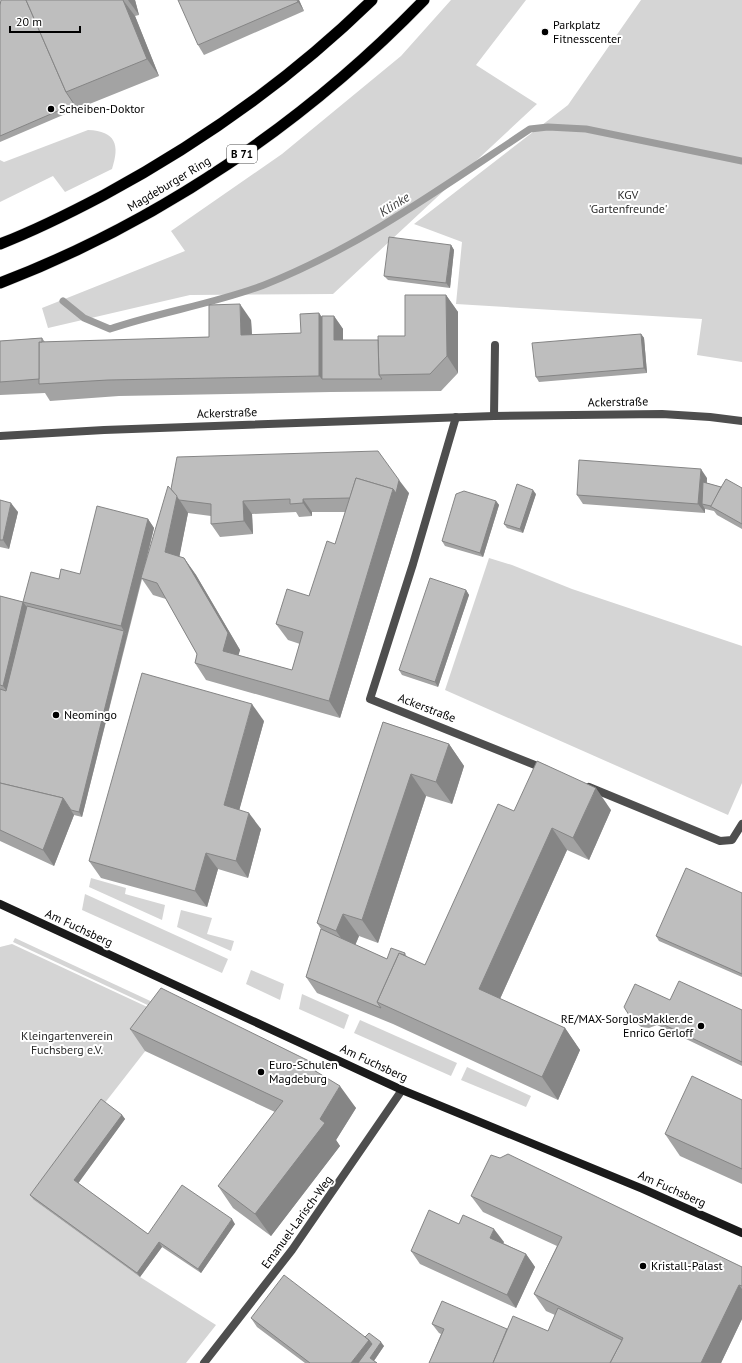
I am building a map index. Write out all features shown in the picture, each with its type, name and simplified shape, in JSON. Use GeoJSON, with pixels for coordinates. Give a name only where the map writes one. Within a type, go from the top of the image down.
{"type":"FeatureCollection","features":[{"type":"Feature","properties":{"kind":"highway","name":"Magdeburger Ring"},"geometry":{"type":"LineString","coordinates":[[0,244],[52,221],[134,178],[209,132],[274,86],[321,47],[372,0]]}},
{"type":"Feature","properties":{"kind":"highway","name":"Magdeburger Ring"},"geometry":{"type":"LineString","coordinates":[[0,284],[33,271],[97,240],[165,203],[230,163],[299,114],[344,76],[424,0]]}},
{"type":"Feature","properties":{"kind":"main road","name":"Am Fuchsberg"},"geometry":{"type":"LineString","coordinates":[[0,904],[402,1090],[643,1189],[742,1233]]}},
{"type":"Feature","properties":{"kind":"street"},"geometry":{"type":"LineString","coordinates":[[494,416],[495,345]]}},
{"type":"Feature","properties":{"kind":"street","name":"Ackerstraße"},"geometry":{"type":"LineString","coordinates":[[0,436],[104,430],[494,416],[662,414],[742,421]]}},
{"type":"Feature","properties":{"kind":"street","name":"Ackerstraße"},"geometry":{"type":"LineString","coordinates":[[456,417],[413,564],[370,699],[556,774]]}},
{"type":"Feature","properties":{"kind":"street"},"geometry":{"type":"LineString","coordinates":[[584,786],[720,841],[732,840],[742,824]]}},
{"type":"Feature","properties":{"kind":"street","name":"Emanuel-Larisch-Weg"},"geometry":{"type":"LineString","coordinates":[[204,1363],[292,1250],[402,1090]]}},
{"type":"Feature","properties":{"kind":"green space"},"geometry":{"type":"Polygon","coordinates":[[[451,0],[526,0],[476,65],[537,104],[333,294],[190,295],[48,328],[42,308],[185,251],[171,231],[282,154],[401,56],[451,0]]]}},
{"type":"Feature","properties":{"kind":"green space","name":"KGV 'Gartenfreunde'"},"geometry":{"type":"Polygon","coordinates":[[[641,0],[742,0],[742,362],[697,355],[702,319],[456,304],[462,242],[414,224],[568,105],[641,0]]]}},
{"type":"Feature","properties":{"kind":"green space"},"geometry":{"type":"Polygon","coordinates":[[[88,130],[105,133],[114,141],[116,153],[112,169],[65,192],[53,176],[0,202],[0,160],[4,162],[88,130]]]}},
{"type":"Feature","properties":{"kind":"green space"},"geometry":{"type":"Polygon","coordinates":[[[489,558],[512,565],[572,589],[742,646],[742,783],[728,815],[445,690],[489,558]]]}},
{"type":"Feature","properties":{"kind":"green space"},"geometry":{"type":"Polygon","coordinates":[[[91,878],[126,888],[125,894],[165,905],[162,920],[89,887],[91,878]]]}},
{"type":"Feature","properties":{"kind":"green space"},"geometry":{"type":"Polygon","coordinates":[[[85,894],[228,959],[222,973],[82,910],[85,894]]]}},
{"type":"Feature","properties":{"kind":"green space"},"geometry":{"type":"Polygon","coordinates":[[[181,910],[212,918],[207,934],[234,941],[231,951],[177,927],[181,910]]]}},
{"type":"Feature","properties":{"kind":"green space"},"geometry":{"type":"Polygon","coordinates":[[[15,938],[174,1012],[171,1016],[13,942],[15,938]]]}},
{"type":"Feature","properties":{"kind":"green space","name":"Kleingartenverein Fuchsberg e.V."},"geometry":{"type":"Polygon","coordinates":[[[12,944],[171,1018],[104,1104],[34,1200],[140,1277],[216,1325],[186,1363],[0,1363],[0,947],[12,944]]]}},
{"type":"Feature","properties":{"kind":"green space"},"geometry":{"type":"Polygon","coordinates":[[[251,970],[284,984],[280,1000],[246,984],[251,970]]]}},
{"type":"Feature","properties":{"kind":"green space"},"geometry":{"type":"Polygon","coordinates":[[[302,994],[349,1015],[344,1029],[299,1009],[302,994]]]}},
{"type":"Feature","properties":{"kind":"green space"},"geometry":{"type":"Polygon","coordinates":[[[360,1020],[457,1063],[451,1076],[354,1033],[360,1020]]]}},
{"type":"Feature","properties":{"kind":"green space"},"geometry":{"type":"Polygon","coordinates":[[[467,1067],[531,1096],[526,1107],[461,1080],[467,1067]]]}},
{"type":"Feature","properties":{"kind":"building"},"geometry":{"type":"Polygon","coordinates":[[[1,0],[26,0],[66,92],[74,104],[0,136],[0,5],[1,0]]]}},
{"type":"Feature","properties":{"kind":"building"},"geometry":{"type":"Polygon","coordinates":[[[26,0],[123,0],[147,59],[66,92],[26,0]]]}},
{"type":"Feature","properties":{"kind":"building"},"geometry":{"type":"Polygon","coordinates":[[[178,0],[297,0],[298,2],[198,45],[178,0]]]}},
{"type":"Feature","properties":{"kind":"building"},"geometry":{"type":"Polygon","coordinates":[[[389,237],[451,245],[446,283],[384,276],[389,237]]]}},
{"type":"Feature","properties":{"kind":"building"},"geometry":{"type":"Polygon","coordinates":[[[405,295],[446,295],[447,356],[430,374],[379,375],[378,336],[405,336],[405,295]]]}},
{"type":"Feature","properties":{"kind":"building"},"geometry":{"type":"Polygon","coordinates":[[[240,304],[241,335],[301,333],[300,314],[319,313],[319,376],[108,380],[39,384],[39,342],[209,337],[209,305],[240,304]]]}},
{"type":"Feature","properties":{"kind":"building"},"geometry":{"type":"Polygon","coordinates":[[[322,316],[334,316],[334,340],[378,340],[379,375],[382,379],[322,379],[322,316]]]}},
{"type":"Feature","properties":{"kind":"building"},"geometry":{"type":"Polygon","coordinates":[[[641,334],[644,368],[536,377],[532,343],[641,334]]]}},
{"type":"Feature","properties":{"kind":"building"},"geometry":{"type":"Polygon","coordinates":[[[42,338],[42,342],[39,342],[39,379],[0,382],[0,341],[42,338]]]}},
{"type":"Feature","properties":{"kind":"building"},"geometry":{"type":"Polygon","coordinates":[[[378,451],[399,480],[396,493],[393,489],[356,478],[350,498],[303,499],[303,503],[290,504],[290,499],[243,501],[244,521],[211,524],[211,504],[179,500],[171,489],[177,457],[378,451]]]}},
{"type":"Feature","properties":{"kind":"building"},"geometry":{"type":"Polygon","coordinates":[[[579,460],[701,469],[698,504],[577,495],[579,460]]]}},
{"type":"Feature","properties":{"kind":"building"},"geometry":{"type":"Polygon","coordinates":[[[356,478],[393,489],[329,701],[195,663],[197,654],[157,583],[141,578],[168,486],[177,496],[165,552],[184,558],[228,633],[223,651],[292,670],[303,632],[276,624],[287,589],[309,596],[327,541],[335,544],[356,478]]]}},
{"type":"Feature","properties":{"kind":"building"},"geometry":{"type":"Polygon","coordinates":[[[726,479],[742,488],[742,524],[710,506],[726,479]]]}},
{"type":"Feature","properties":{"kind":"building"},"geometry":{"type":"Polygon","coordinates":[[[703,482],[721,487],[711,506],[702,504],[703,482]]]}},
{"type":"Feature","properties":{"kind":"building"},"geometry":{"type":"Polygon","coordinates":[[[517,484],[533,490],[520,529],[504,524],[517,484]]]}},
{"type":"Feature","properties":{"kind":"building"},"geometry":{"type":"Polygon","coordinates":[[[464,491],[496,501],[480,553],[442,541],[456,494],[464,491]]]}},
{"type":"Feature","properties":{"kind":"building"},"geometry":{"type":"Polygon","coordinates":[[[0,500],[11,503],[3,540],[0,540],[0,500]]]}},
{"type":"Feature","properties":{"kind":"building"},"geometry":{"type":"Polygon","coordinates":[[[97,506],[148,519],[121,626],[23,602],[31,572],[59,579],[61,569],[80,574],[97,506]]]}},
{"type":"Feature","properties":{"kind":"building"},"geometry":{"type":"Polygon","coordinates":[[[430,578],[466,590],[435,682],[399,670],[430,578]]]}},
{"type":"Feature","properties":{"kind":"building"},"geometry":{"type":"Polygon","coordinates":[[[0,596],[23,602],[3,686],[0,685],[0,596]]]}},
{"type":"Feature","properties":{"kind":"building","name":"Neomingo"},"geometry":{"type":"Polygon","coordinates":[[[27,606],[124,631],[79,812],[71,810],[63,798],[0,783],[0,689],[6,691],[27,606]]]}},
{"type":"Feature","properties":{"kind":"building"},"geometry":{"type":"Polygon","coordinates":[[[142,673],[252,704],[224,805],[249,813],[236,861],[206,853],[195,891],[89,861],[142,673]]]}},
{"type":"Feature","properties":{"kind":"building"},"geometry":{"type":"Polygon","coordinates":[[[383,722],[449,744],[436,782],[411,774],[362,920],[343,914],[336,931],[317,923],[383,722]]]}},
{"type":"Feature","properties":{"kind":"building"},"geometry":{"type":"Polygon","coordinates":[[[537,761],[596,788],[573,838],[552,828],[479,989],[565,1028],[542,1077],[377,1002],[399,953],[425,965],[498,804],[514,811],[537,761]]]}},
{"type":"Feature","properties":{"kind":"building"},"geometry":{"type":"Polygon","coordinates":[[[0,783],[63,798],[43,850],[0,830],[0,783]]]}},
{"type":"Feature","properties":{"kind":"building"},"geometry":{"type":"Polygon","coordinates":[[[686,868],[742,893],[742,974],[656,936],[686,868]]]}},
{"type":"Feature","properties":{"kind":"building"},"geometry":{"type":"Polygon","coordinates":[[[321,929],[387,959],[391,948],[405,953],[404,955],[399,953],[377,1002],[381,1008],[306,977],[321,929]]]}},
{"type":"Feature","properties":{"kind":"building","name":"RE/MAX-SorglosMakler.de Enrico Gerloff"},"geometry":{"type":"Polygon","coordinates":[[[679,981],[742,1010],[742,1062],[654,1020],[646,1023],[638,1023],[629,1015],[624,1007],[635,984],[670,1000],[679,981]]]}},
{"type":"Feature","properties":{"kind":"building"},"geometry":{"type":"Polygon","coordinates":[[[161,988],[309,1061],[307,1066],[340,1086],[320,1119],[325,1123],[255,1214],[218,1186],[283,1101],[130,1029],[161,988]]]}},
{"type":"Feature","properties":{"kind":"building"},"geometry":{"type":"Polygon","coordinates":[[[692,1076],[742,1100],[742,1169],[665,1134],[692,1076]]]}},
{"type":"Feature","properties":{"kind":"building"},"geometry":{"type":"Polygon","coordinates":[[[101,1099],[122,1115],[74,1180],[148,1234],[182,1185],[232,1219],[198,1269],[159,1242],[137,1273],[30,1195],[101,1099]]]}},
{"type":"Feature","properties":{"kind":"building","name":"Kristall-Palast"},"geometry":{"type":"Polygon","coordinates":[[[508,1154],[742,1267],[742,1286],[739,1285],[701,1363],[610,1363],[623,1338],[534,1294],[562,1237],[471,1196],[491,1155],[500,1158],[508,1154]]]}},
{"type":"Feature","properties":{"kind":"building"},"geometry":{"type":"Polygon","coordinates":[[[429,1210],[459,1224],[463,1215],[494,1229],[490,1238],[526,1254],[507,1295],[411,1251],[429,1210]]]}},
{"type":"Feature","properties":{"kind":"building"},"geometry":{"type":"Polygon","coordinates":[[[284,1275],[369,1340],[351,1363],[310,1363],[251,1318],[284,1275]]]}},
{"type":"Feature","properties":{"kind":"building"},"geometry":{"type":"Polygon","coordinates":[[[442,1301],[507,1329],[493,1363],[429,1363],[444,1329],[432,1324],[442,1301]]]}},
{"type":"Feature","properties":{"kind":"building"},"geometry":{"type":"Polygon","coordinates":[[[558,1308],[622,1340],[610,1363],[493,1363],[513,1316],[548,1331],[558,1308]]]}},
{"type":"Feature","properties":{"kind":"building"},"geometry":{"type":"Polygon","coordinates":[[[369,1333],[381,1342],[370,1358],[377,1363],[358,1363],[372,1344],[365,1337],[369,1333]]]}},
{"type":"Feature","properties":{"kind":"waterway","name":"Klinke"},"geometry":{"type":"LineString","coordinates":[[63,301],[84,318],[110,329],[245,292],[299,270],[368,234],[530,129],[548,127],[586,129],[742,161]]}},
{"type":"Feature","properties":{"kind":"place","name":"Parkplatz Fitnesscenter"},"geometry":{"type":"Point","coordinates":[545,32]}},
{"type":"Feature","properties":{"kind":"place","name":"Scheiben-Doktor"},"geometry":{"type":"Point","coordinates":[51,109]}},
{"type":"Feature","properties":{"kind":"place","name":"Neomingo"},"geometry":{"type":"Point","coordinates":[56,715]}},
{"type":"Feature","properties":{"kind":"place","name":"RE/MAX-SorglosMakler.de Enrico Gerloff"},"geometry":{"type":"Point","coordinates":[701,1026]}},
{"type":"Feature","properties":{"kind":"place","name":"Euro-Schulen Magdeburg"},"geometry":{"type":"Point","coordinates":[261,1072]}},
{"type":"Feature","properties":{"kind":"place","name":"Kristall-Palast"},"geometry":{"type":"Point","coordinates":[643,1266]}}]}
